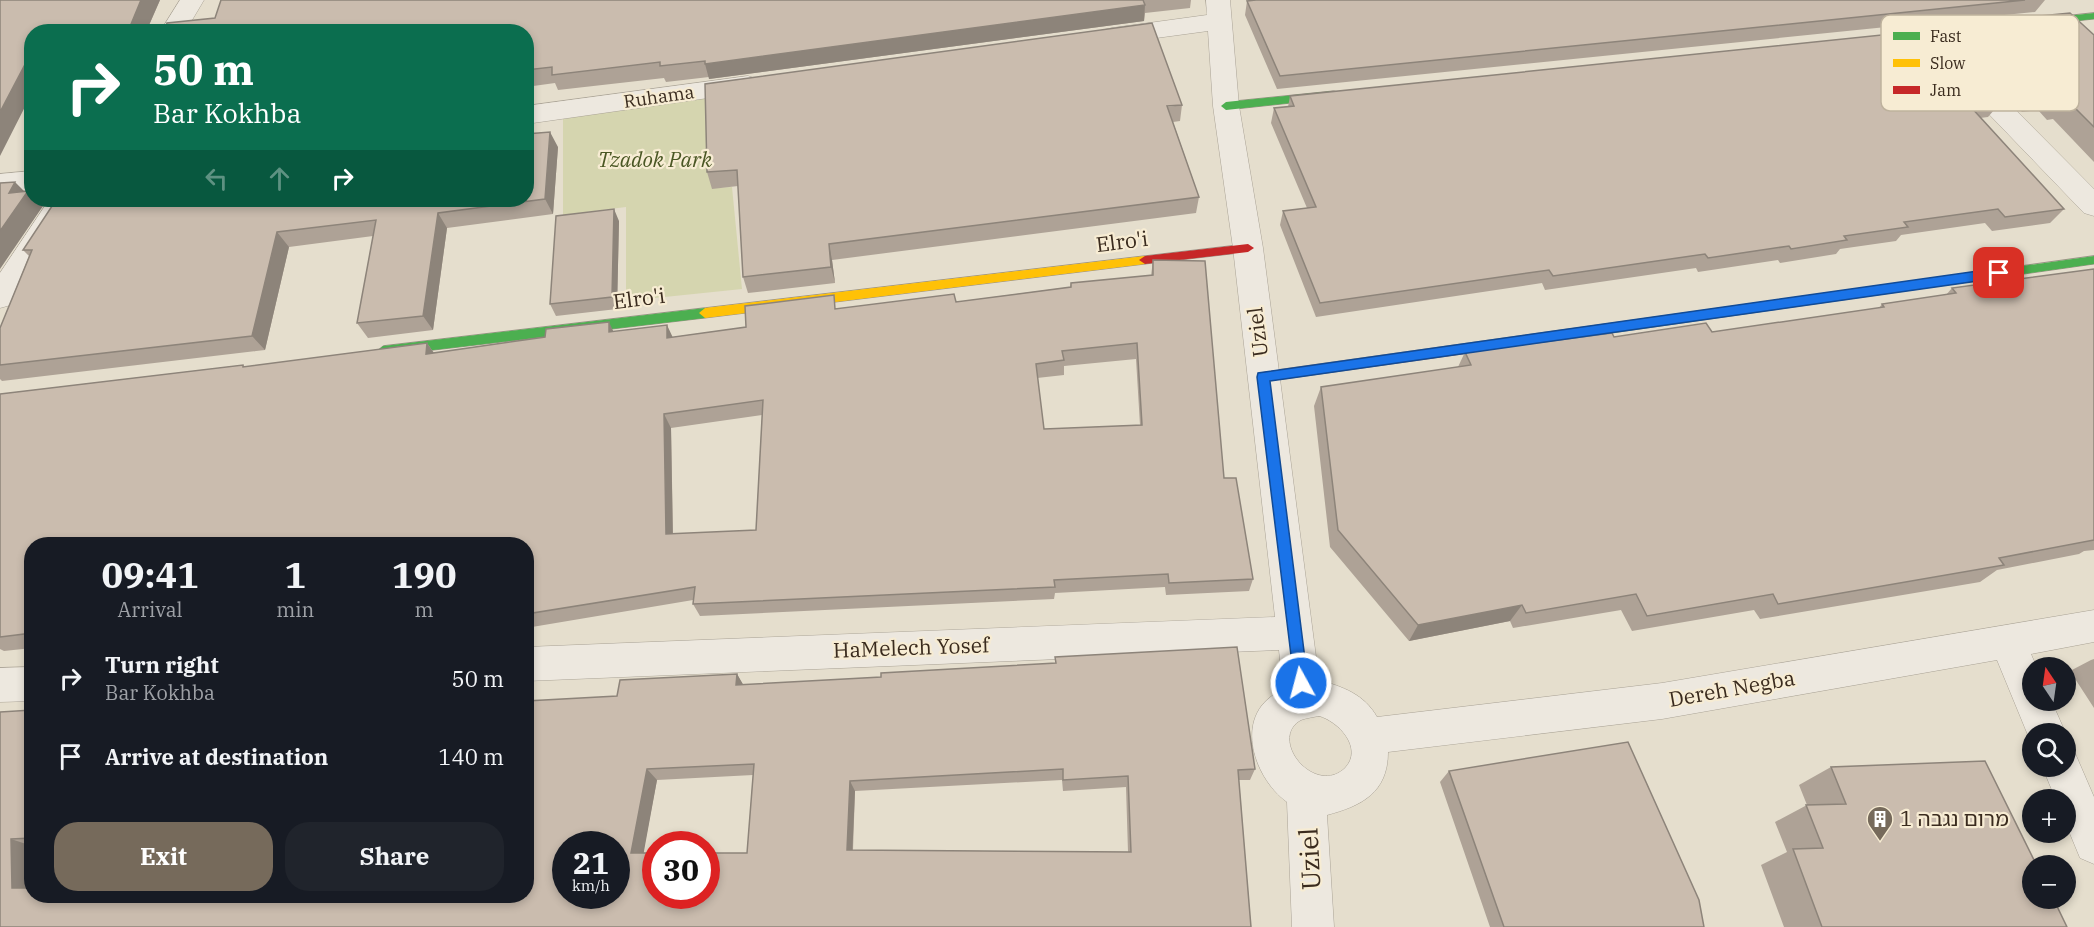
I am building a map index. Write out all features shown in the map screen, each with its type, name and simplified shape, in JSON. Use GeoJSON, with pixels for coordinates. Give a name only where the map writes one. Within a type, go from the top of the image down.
{"type":"FeatureCollection","features":[{"type":"Feature","properties":{"kind":"street"},"geometry":{"type":"LineString","coordinates":[[177,24],[192,0]]}},
{"type":"Feature","properties":{"kind":"street"},"geometry":{"type":"LineString","coordinates":[[1089,39],[1219,10]]}},
{"type":"Feature","properties":{"kind":"street","name":"Uziel"},"geometry":{"type":"LineString","coordinates":[[1219,10],[1226,106],[1248,248],[1303,699]]}},
{"type":"Feature","properties":{"kind":"street"},"geometry":{"type":"LineString","coordinates":[[2079,18],[2094,16]]}},
{"type":"Feature","properties":{"kind":"street","name":"Ruhama"},"geometry":{"type":"LineString","coordinates":[[534,114],[768,82]]}},
{"type":"Feature","properties":{"kind":"street"},"geometry":{"type":"LineString","coordinates":[[1226,106],[1345,94]]}},
{"type":"Feature","properties":{"kind":"street"},"geometry":{"type":"LineString","coordinates":[[2002,111],[2094,206]]}},
{"type":"Feature","properties":{"kind":"street"},"geometry":{"type":"LineString","coordinates":[[0,184],[24,182]]}},
{"type":"Feature","properties":{"kind":"street"},"geometry":{"type":"LineString","coordinates":[[0,297],[58,207]]}},
{"type":"Feature","properties":{"kind":"street","name":"Elro'i"},"geometry":{"type":"LineString","coordinates":[[368,353],[1248,248]]}},
{"type":"Feature","properties":{"kind":"street"},"geometry":{"type":"LineString","coordinates":[[1263,377],[2094,260]]}},
{"type":"Feature","properties":{"kind":"street","name":"Dereh Negba"},"geometry":{"type":"LineString","coordinates":[[1368,736],[1662,701],[2094,626]]}},
{"type":"Feature","properties":{"kind":"street","name":"HaMelech Yosef"},"geometry":{"type":"LineString","coordinates":[[534,664],[1295,633]]}},
{"type":"Feature","properties":{"kind":"street"},"geometry":{"type":"LineString","coordinates":[[2007,641],[2042,723]]}},
{"type":"Feature","properties":{"kind":"street"},"geometry":{"type":"LineString","coordinates":[[0,685],[24,684]]}},
{"type":"Feature","properties":{"kind":"street"},"geometry":{"type":"LineString","coordinates":[[1319,698],[1334,702],[1348,711],[1360,722],[1368,736],[1369,766],[1362,778],[1351,788],[1338,794],[1322,795],[1292,784],[1280,771],[1272,757],[1269,742],[1271,726],[1278,714],[1289,705],[1303,699],[1319,698]]}},
{"type":"Feature","properties":{"kind":"street"},"geometry":{"type":"LineString","coordinates":[[2066,777],[2094,844]]}},
{"type":"Feature","properties":{"kind":"street","name":"Uziel"},"geometry":{"type":"LineString","coordinates":[[1306,791],[1313,927]]}},
{"type":"Feature","properties":{"kind":"green space","name":"Tzadok Park"},"geometry":{"type":"Polygon","coordinates":[[[709,94],[712,188],[732,187],[742,289],[626,301],[626,207],[563,215],[563,116],[709,94]]]}},
{"type":"Feature","properties":{"kind":"building"},"geometry":{"type":"Polygon","coordinates":[[[0,0],[141,0],[131,24],[24,24],[24,66],[0,112],[0,0]]]}},
{"type":"Feature","properties":{"kind":"building"},"geometry":{"type":"Polygon","coordinates":[[[221,0],[1143,0],[1145,5],[705,64],[705,61],[660,66],[660,62],[552,75],[552,67],[534,69],[534,24],[167,24],[215,18],[221,0]]]}},
{"type":"Feature","properties":{"kind":"building"},"geometry":{"type":"Polygon","coordinates":[[[2025,0],[1280,76],[1247,1],[2025,0]]]}},
{"type":"Feature","properties":{"kind":"building"},"geometry":{"type":"Polygon","coordinates":[[[2070,13],[2072,15],[2049,15],[2070,13]]]}},
{"type":"Feature","properties":{"kind":"building"},"geometry":{"type":"Polygon","coordinates":[[[2079,21],[2094,35],[2094,127],[2078,111],[2079,21]]]}},
{"type":"Feature","properties":{"kind":"building"},"geometry":{"type":"Polygon","coordinates":[[[1152,23],[1182,105],[1167,106],[1199,197],[829,244],[831,267],[743,277],[737,170],[707,172],[705,84],[1152,23]]]}},
{"type":"Feature","properties":{"kind":"building"},"geometry":{"type":"Polygon","coordinates":[[[1881,35],[1881,111],[1975,111],[2064,209],[2005,217],[1998,209],[1904,222],[1908,227],[1844,236],[1847,240],[1791,249],[1789,246],[1708,258],[1705,254],[1553,276],[1549,270],[1320,303],[1283,211],[1316,207],[1274,108],[1294,106],[1290,96],[1881,35]]]}},
{"type":"Feature","properties":{"kind":"building"},"geometry":{"type":"Polygon","coordinates":[[[550,132],[545,199],[534,200],[534,133],[550,132]]]}},
{"type":"Feature","properties":{"kind":"building"},"geometry":{"type":"Polygon","coordinates":[[[15,182],[9,193],[24,191],[24,197],[0,231],[0,183],[15,182]]]}},
{"type":"Feature","properties":{"kind":"building"},"geometry":{"type":"Polygon","coordinates":[[[51,207],[484,207],[438,213],[423,316],[357,323],[376,220],[277,232],[252,336],[0,365],[0,328],[32,250],[23,250],[51,207]]]}},
{"type":"Feature","properties":{"kind":"building"},"geometry":{"type":"Polygon","coordinates":[[[614,209],[612,297],[550,304],[556,216],[614,209]]]}},
{"type":"Feature","properties":{"kind":"building"},"geometry":{"type":"Polygon","coordinates":[[[1153,260],[1205,261],[1224,478],[1236,478],[1253,579],[1169,583],[1168,574],[1054,580],[1055,587],[693,604],[695,587],[534,613],[534,537],[24,537],[24,634],[0,637],[0,394],[243,365],[243,367],[427,343],[426,354],[545,337],[546,329],[609,322],[609,332],[667,325],[667,338],[746,327],[745,306],[834,295],[835,309],[954,294],[956,302],[1071,287],[1071,283],[1153,275],[1153,260]],[[1137,343],[1062,351],[1064,360],[1036,364],[1044,429],[1142,425],[1137,343]],[[763,400],[664,414],[666,534],[756,530],[763,400]]]}},
{"type":"Feature","properties":{"kind":"building"},"geometry":{"type":"Polygon","coordinates":[[[2094,269],[2094,540],[1999,558],[2004,565],[1778,604],[1773,594],[1647,616],[1636,594],[1526,613],[1522,605],[1418,625],[1338,530],[1321,387],[1471,365],[1465,352],[1612,333],[1614,337],[1706,323],[1712,332],[1884,307],[1882,304],[1956,293],[1952,288],[2094,269]]]}},
{"type":"Feature","properties":{"kind":"building"},"geometry":{"type":"Polygon","coordinates":[[[1237,647],[1255,769],[1238,770],[1251,927],[0,927],[0,712],[24,710],[24,838],[11,839],[12,888],[24,888],[24,903],[534,903],[534,701],[617,696],[620,680],[737,674],[736,685],[881,677],[881,673],[1056,663],[1055,657],[1237,647]],[[754,764],[647,769],[631,853],[642,853],[642,909],[720,909],[720,853],[747,853],[754,764]],[[1063,769],[850,781],[847,850],[1131,852],[1128,776],[1063,780],[1063,769]]]}},
{"type":"Feature","properties":{"kind":"building"},"geometry":{"type":"Polygon","coordinates":[[[1628,742],[1699,900],[1704,927],[1504,927],[1449,771],[1628,742]]]}},
{"type":"Feature","properties":{"kind":"building","name":"מרום נגבה 1"},"geometry":{"type":"Polygon","coordinates":[[[1985,761],[2022,836],[2022,843],[2026,843],[2032,855],[2022,855],[2022,909],[2058,909],[2067,927],[1822,927],[1793,849],[1823,848],[1806,805],[1846,804],[1831,767],[1985,761]]]}},
{"type":"Feature","properties":{"kind":"traffic: fast"},"geometry":{"type":"LineString","coordinates":[[2079,18],[2094,16]]}},
{"type":"Feature","properties":{"kind":"traffic: fast"},"geometry":{"type":"LineString","coordinates":[[1226,106],[1334,95]]}},
{"type":"Feature","properties":{"kind":"traffic: fast"},"geometry":{"type":"LineString","coordinates":[[1570,334],[2094,260]]}},
{"type":"Feature","properties":{"kind":"traffic: fast"},"geometry":{"type":"LineString","coordinates":[[383,351],[705,313]]}},
{"type":"Feature","properties":{"kind":"traffic: slow"},"geometry":{"type":"LineString","coordinates":[[705,313],[1145,260]]}},
{"type":"Feature","properties":{"kind":"traffic: jam"},"geometry":{"type":"LineString","coordinates":[[1145,260],[1248,248]]}},
{"type":"Feature","properties":{"kind":"traffic: jam"},"geometry":{"type":"LineString","coordinates":[[1263,377],[1570,334]]}},
{"type":"Feature","properties":{"kind":"place","name":"מרום נגבה 1"},"geometry":{"type":"Point","coordinates":[1880,842]}},
{"type":"Feature","properties":{"kind":"route"},"geometry":{"type":"LineString","coordinates":[[1301,683],[1263,377],[1999,273]]}}]}
